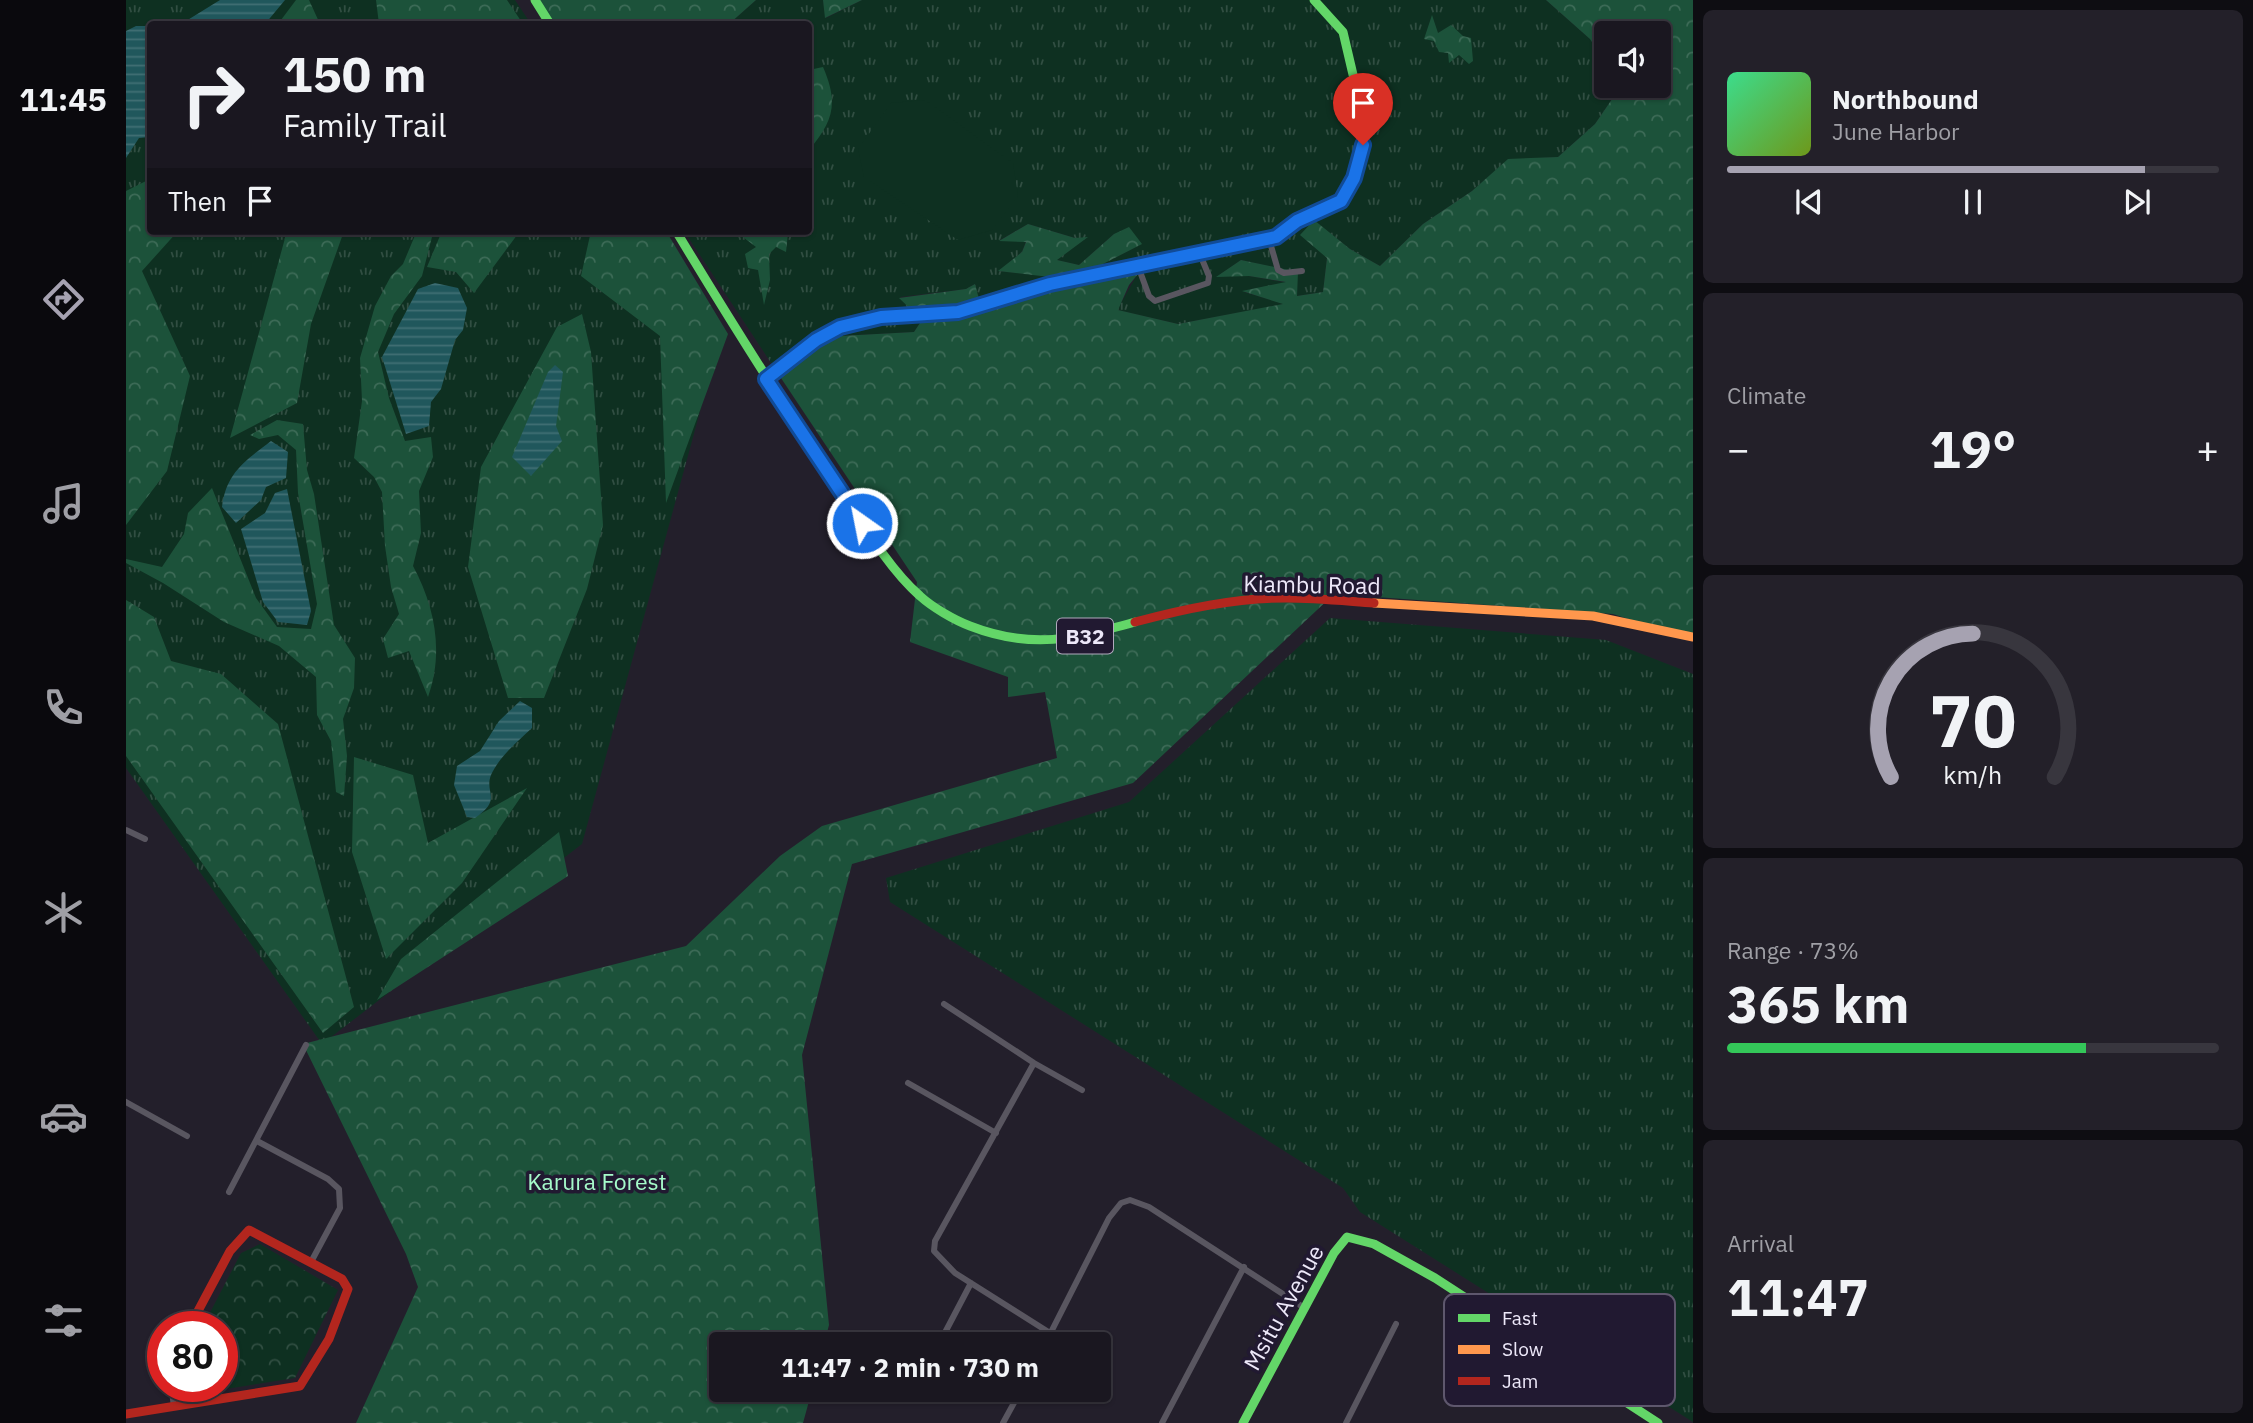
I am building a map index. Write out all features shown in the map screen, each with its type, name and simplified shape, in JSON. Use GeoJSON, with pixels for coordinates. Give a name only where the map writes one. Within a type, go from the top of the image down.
{"type":"FeatureCollection","features":[{"type":"Feature","properties":{"kind":"main road"},"geometry":{"type":"LineString","coordinates":[[535,0],[548,21]]}},
{"type":"Feature","properties":{"kind":"main road"},"geometry":{"type":"LineString","coordinates":[[766,379],[816,340],[840,327],[881,317],[958,312],[1050,284],[1269,239],[1297,221],[1341,201],[1359,164],[1363,145],[1360,113],[1346,41],[1338,23],[1314,0]]}},
{"type":"Feature","properties":{"kind":"main road","name":"Kiambu Road"},"geometry":{"type":"LineString","coordinates":[[678,235],[766,379],[905,583],[959,621],[1002,635],[1041,641],[1073,639],[1180,610],[1231,602],[1286,598],[1593,616],[1638,623],[1693,637]]}},
{"type":"Feature","properties":{"kind":"main road"},"geometry":{"type":"LineString","coordinates":[[126,1414],[292,1389],[303,1383],[347,1295],[341,1279],[258,1232],[246,1231],[230,1251],[198,1311]]}},
{"type":"Feature","properties":{"kind":"main road","name":"Msitu Avenue"},"geometry":{"type":"LineString","coordinates":[[1243,1423],[1303,1307],[1343,1240],[1361,1238],[1460,1294]]}},
{"type":"Feature","properties":{"kind":"main road","name":"Msitu Avenue"},"geometry":{"type":"LineString","coordinates":[[1632,1406],[1658,1423]]}},
{"type":"Feature","properties":{"kind":"street"},"geometry":{"type":"LineString","coordinates":[[1269,239],[1281,272],[1302,271]]}},
{"type":"Feature","properties":{"kind":"street"},"geometry":{"type":"LineString","coordinates":[[1138,265],[1149,296],[1155,301],[1208,283],[1209,276],[1199,252]]}},
{"type":"Feature","properties":{"kind":"street"},"geometry":{"type":"LineString","coordinates":[[126,830],[145,839]]}},
{"type":"Feature","properties":{"kind":"street"},"geometry":{"type":"LineString","coordinates":[[944,1004],[1034,1063],[1082,1090]]}},
{"type":"Feature","properties":{"kind":"street"},"geometry":{"type":"LineString","coordinates":[[229,1192],[306,1045]]}},
{"type":"Feature","properties":{"kind":"street"},"geometry":{"type":"LineString","coordinates":[[1034,1063],[935,1241],[934,1251],[943,1264],[1048,1332]]}},
{"type":"Feature","properties":{"kind":"street"},"geometry":{"type":"LineString","coordinates":[[908,1083],[996,1133]]}},
{"type":"Feature","properties":{"kind":"street"},"geometry":{"type":"LineString","coordinates":[[126,1102],[187,1136]]}},
{"type":"Feature","properties":{"kind":"street"},"geometry":{"type":"LineString","coordinates":[[257,1141],[328,1179],[339,1189],[340,1208],[311,1262]]}},
{"type":"Feature","properties":{"kind":"street"},"geometry":{"type":"LineString","coordinates":[[1051,1332],[1109,1217],[1124,1201],[1134,1200],[1244,1267],[1303,1307]]}},
{"type":"Feature","properties":{"kind":"street"},"geometry":{"type":"LineString","coordinates":[[1162,1423],[1244,1267]]}},
{"type":"Feature","properties":{"kind":"street"},"geometry":{"type":"LineString","coordinates":[[945,1332],[971,1283]]}},
{"type":"Feature","properties":{"kind":"street"},"geometry":{"type":"LineString","coordinates":[[1346,1423],[1396,1324]]}},
{"type":"Feature","properties":{"kind":"street"},"geometry":{"type":"LineString","coordinates":[[173,1402],[174,1406]]}},
{"type":"Feature","properties":{"kind":"street"},"geometry":{"type":"LineString","coordinates":[[1003,1423],[1014,1402]]}},
{"type":"Feature","properties":{"kind":"green space"},"geometry":{"type":"Polygon","coordinates":[[[126,0],[515,0],[529,21],[147,21],[147,235],[662,235],[722,331],[582,844],[322,1044],[126,768],[126,0]]]}},
{"type":"Feature","properties":{"kind":"green space"},"geometry":{"type":"Polygon","coordinates":[[[296,0],[309,0],[319,21],[280,21],[296,0]]]}},
{"type":"Feature","properties":{"kind":"green space"},"geometry":{"type":"Polygon","coordinates":[[[376,0],[507,0],[521,21],[379,21],[376,0]]]}},
{"type":"Feature","properties":{"kind":"green space"},"geometry":{"type":"Polygon","coordinates":[[[531,0],[756,0],[732,21],[545,21],[531,0]]]}},
{"type":"Feature","properties":{"kind":"green space"},"geometry":{"type":"Polygon","coordinates":[[[756,0],[823,0],[826,18],[862,0],[1546,0],[1594,45],[1594,98],[1613,98],[1595,124],[1558,157],[1508,160],[1472,191],[1423,224],[1380,266],[1350,249],[1314,221],[1327,258],[1323,292],[1297,296],[1281,269],[1241,260],[1218,276],[1249,276],[1289,283],[1244,292],[1285,304],[1178,324],[1117,310],[1137,275],[1088,283],[1101,265],[1141,244],[1114,234],[1079,265],[1056,260],[1086,238],[1075,238],[1028,224],[1000,240],[1026,241],[1022,252],[999,271],[1076,279],[1059,289],[1015,298],[1007,293],[978,299],[975,284],[966,289],[900,297],[922,320],[914,332],[821,337],[775,369],[687,235],[812,235],[812,21],[732,21],[756,0]]]}},
{"type":"Feature","properties":{"kind":"green space"},"geometry":{"type":"Polygon","coordinates":[[[823,0],[862,0],[825,18],[823,0]]]}},
{"type":"Feature","properties":{"kind":"green space","name":"Karura Forest"},"geometry":{"type":"Polygon","coordinates":[[[1546,0],[1693,0],[1693,640],[1613,614],[1334,594],[1133,783],[852,864],[802,1055],[829,1325],[827,1332],[709,1332],[709,1402],[809,1402],[803,1423],[356,1423],[418,1287],[406,1254],[303,1044],[686,946],[780,856],[822,826],[1057,758],[1045,692],[1008,697],[1008,677],[910,642],[917,582],[775,369],[821,337],[914,332],[922,320],[899,298],[966,289],[975,284],[979,299],[1007,293],[1015,298],[1059,289],[1075,280],[998,271],[1022,252],[1026,242],[999,241],[1028,224],[1075,238],[1088,237],[1057,260],[1079,265],[1114,234],[1129,227],[1142,244],[1101,265],[1089,283],[1138,274],[1129,285],[1118,310],[1178,324],[1283,304],[1242,291],[1286,282],[1249,276],[1216,277],[1241,260],[1298,272],[1297,296],[1323,292],[1327,258],[1300,235],[1314,220],[1350,249],[1380,266],[1423,224],[1472,191],[1508,159],[1558,157],[1595,124],[1613,98],[1671,98],[1671,21],[1594,21],[1594,45],[1546,0]]]}},
{"type":"Feature","properties":{"kind":"green space"},"geometry":{"type":"Polygon","coordinates":[[[1432,15],[1438,33],[1451,25],[1463,36],[1471,38],[1473,61],[1469,64],[1459,55],[1449,63],[1448,53],[1439,52],[1434,41],[1424,39],[1432,15]]]}},
{"type":"Feature","properties":{"kind":"green space"},"geometry":{"type":"Polygon","coordinates":[[[823,67],[832,102],[824,130],[812,146],[812,69],[823,67]]]}},
{"type":"Feature","properties":{"kind":"green space"},"geometry":{"type":"Polygon","coordinates":[[[925,100],[1013,163],[1018,196],[992,230],[958,240],[864,177],[858,149],[891,103],[925,100]]]}},
{"type":"Feature","properties":{"kind":"green space"},"geometry":{"type":"Polygon","coordinates":[[[147,180],[147,235],[174,235],[142,271],[190,376],[167,471],[126,525],[126,191],[147,180]]]}},
{"type":"Feature","properties":{"kind":"green space"},"geometry":{"type":"Polygon","coordinates":[[[286,235],[343,235],[311,324],[297,403],[230,438],[286,235]]]}},
{"type":"Feature","properties":{"kind":"green space"},"geometry":{"type":"Polygon","coordinates":[[[415,235],[432,235],[422,276],[394,314],[378,352],[389,398],[405,441],[431,437],[433,457],[419,491],[421,533],[413,566],[427,597],[435,630],[436,663],[428,697],[409,651],[388,658],[383,639],[399,614],[391,587],[385,546],[382,492],[374,477],[354,458],[362,401],[360,358],[375,306],[391,276],[403,264],[415,235]]]}},
{"type":"Feature","properties":{"kind":"green space"},"geometry":{"type":"Polygon","coordinates":[[[440,235],[517,235],[474,293],[456,272],[427,267],[440,235]]]}},
{"type":"Feature","properties":{"kind":"green space"},"geometry":{"type":"Polygon","coordinates":[[[590,235],[668,235],[728,334],[666,503],[660,336],[581,276],[590,235]]]}},
{"type":"Feature","properties":{"kind":"green space"},"geometry":{"type":"Polygon","coordinates":[[[788,235],[786,252],[776,247],[769,254],[770,280],[764,305],[758,270],[748,268],[745,254],[756,247],[743,237],[788,235]]]}},
{"type":"Feature","properties":{"kind":"green space"},"geometry":{"type":"Polygon","coordinates":[[[582,314],[591,352],[603,525],[587,589],[544,698],[508,698],[468,567],[481,467],[557,327],[582,314]]]}},
{"type":"Feature","properties":{"kind":"green space"},"geometry":{"type":"Polygon","coordinates":[[[277,420],[303,424],[307,470],[314,494],[334,625],[355,658],[354,688],[343,719],[347,756],[344,796],[336,792],[331,741],[317,715],[316,677],[279,646],[224,622],[126,563],[126,559],[162,567],[184,534],[188,513],[212,488],[256,598],[277,627],[311,629],[317,604],[298,493],[296,450],[278,435],[259,439],[250,435],[277,420]]]}},
{"type":"Feature","properties":{"kind":"green space"},"geometry":{"type":"Polygon","coordinates":[[[126,600],[154,617],[171,661],[221,674],[278,724],[354,1007],[323,1033],[126,756],[126,600]]]}},
{"type":"Feature","properties":{"kind":"green space"},"geometry":{"type":"Polygon","coordinates":[[[1330,618],[1606,640],[1693,674],[1693,1422],[1668,1406],[1675,1406],[1675,1294],[1490,1294],[1360,1212],[1343,1188],[890,902],[886,878],[1129,802],[1330,618]]]}},
{"type":"Feature","properties":{"kind":"green space"},"geometry":{"type":"Polygon","coordinates":[[[354,757],[413,775],[428,843],[527,788],[462,883],[386,959],[352,852],[354,757]]]}},
{"type":"Feature","properties":{"kind":"green space"},"geometry":{"type":"Polygon","coordinates":[[[559,832],[568,876],[377,1000],[401,959],[559,832]]]}},
{"type":"Feature","properties":{"kind":"green space"},"geometry":{"type":"Polygon","coordinates":[[[260,1244],[338,1290],[295,1378],[238,1387],[238,1311],[211,1311],[241,1253],[260,1244]]]}},
{"type":"Feature","properties":{"kind":"shaded area"},"geometry":{"type":"Polygon","coordinates":[[[220,0],[285,0],[268,21],[186,21],[220,0]]]}},
{"type":"Feature","properties":{"kind":"shaded area"},"geometry":{"type":"Polygon","coordinates":[[[136,26],[147,26],[147,137],[139,138],[126,158],[126,31],[136,26]]]}},
{"type":"Feature","properties":{"kind":"shaded area"},"geometry":{"type":"Polygon","coordinates":[[[435,283],[458,288],[467,308],[463,330],[455,340],[441,389],[431,402],[429,426],[406,434],[382,357],[418,289],[435,283]]]}},
{"type":"Feature","properties":{"kind":"shaded area"},"geometry":{"type":"Polygon","coordinates":[[[555,365],[563,372],[556,426],[562,441],[531,476],[512,457],[548,372],[555,365]]]}},
{"type":"Feature","properties":{"kind":"shaded area"},"geometry":{"type":"Polygon","coordinates":[[[271,441],[288,452],[286,478],[266,487],[261,500],[236,523],[222,507],[228,485],[238,469],[271,441]]]}},
{"type":"Feature","properties":{"kind":"shaded area"},"geometry":{"type":"Polygon","coordinates":[[[287,489],[311,611],[307,625],[278,622],[263,602],[241,529],[265,513],[275,493],[287,489]]]}},
{"type":"Feature","properties":{"kind":"shaded area"},"geometry":{"type":"Polygon","coordinates":[[[520,701],[532,708],[532,728],[494,768],[489,781],[491,801],[488,806],[475,818],[467,817],[454,785],[457,766],[480,751],[499,721],[520,701]]]}},
{"type":"Feature","properties":{"kind":"traffic: fast"},"geometry":{"type":"LineString","coordinates":[[535,0],[548,21]]}},
{"type":"Feature","properties":{"kind":"traffic: fast"},"geometry":{"type":"LineString","coordinates":[[1314,0],[1343,32],[1358,96]]}},
{"type":"Feature","properties":{"kind":"traffic: fast"},"geometry":{"type":"LineString","coordinates":[[678,235],[755,359],[866,529],[897,572],[920,596],[950,617],[1013,638],[1033,640],[1072,637],[1135,622]]}},
{"type":"Feature","properties":{"kind":"traffic: fast"},"geometry":{"type":"LineString","coordinates":[[766,379],[815,339],[840,327],[881,317],[958,312],[1050,284],[1151,263]]}},
{"type":"Feature","properties":{"kind":"traffic: fast"},"geometry":{"type":"LineString","coordinates":[[1243,1423],[1334,1253],[1347,1237],[1374,1244],[1460,1294]]}},
{"type":"Feature","properties":{"kind":"traffic: fast"},"geometry":{"type":"LineString","coordinates":[[1632,1406],[1658,1423]]}},
{"type":"Feature","properties":{"kind":"traffic: slow"},"geometry":{"type":"LineString","coordinates":[[1374,603],[1593,616],[1693,637]]}},
{"type":"Feature","properties":{"kind":"traffic: jam"},"geometry":{"type":"LineString","coordinates":[[1151,263],[1269,239],[1301,219],[1340,202],[1351,189],[1358,169],[1361,146],[1358,96]]}},
{"type":"Feature","properties":{"kind":"traffic: jam"},"geometry":{"type":"LineString","coordinates":[[1135,622],[1229,602],[1267,598],[1374,603]]}},
{"type":"Feature","properties":{"kind":"traffic: jam"},"geometry":{"type":"LineString","coordinates":[[198,1311],[230,1251],[249,1230],[342,1279],[348,1289],[329,1339],[300,1386],[238,1396]]}},
{"type":"Feature","properties":{"kind":"traffic: jam"},"geometry":{"type":"LineString","coordinates":[[126,1414],[201,1402]]}},
{"type":"Feature","properties":{"kind":"route"},"geometry":{"type":"LineString","coordinates":[[862,523],[766,379],[799,352],[840,327],[881,317],[958,312],[1050,284],[1276,237],[1297,221],[1341,201],[1354,178],[1363,145]]}}]}
